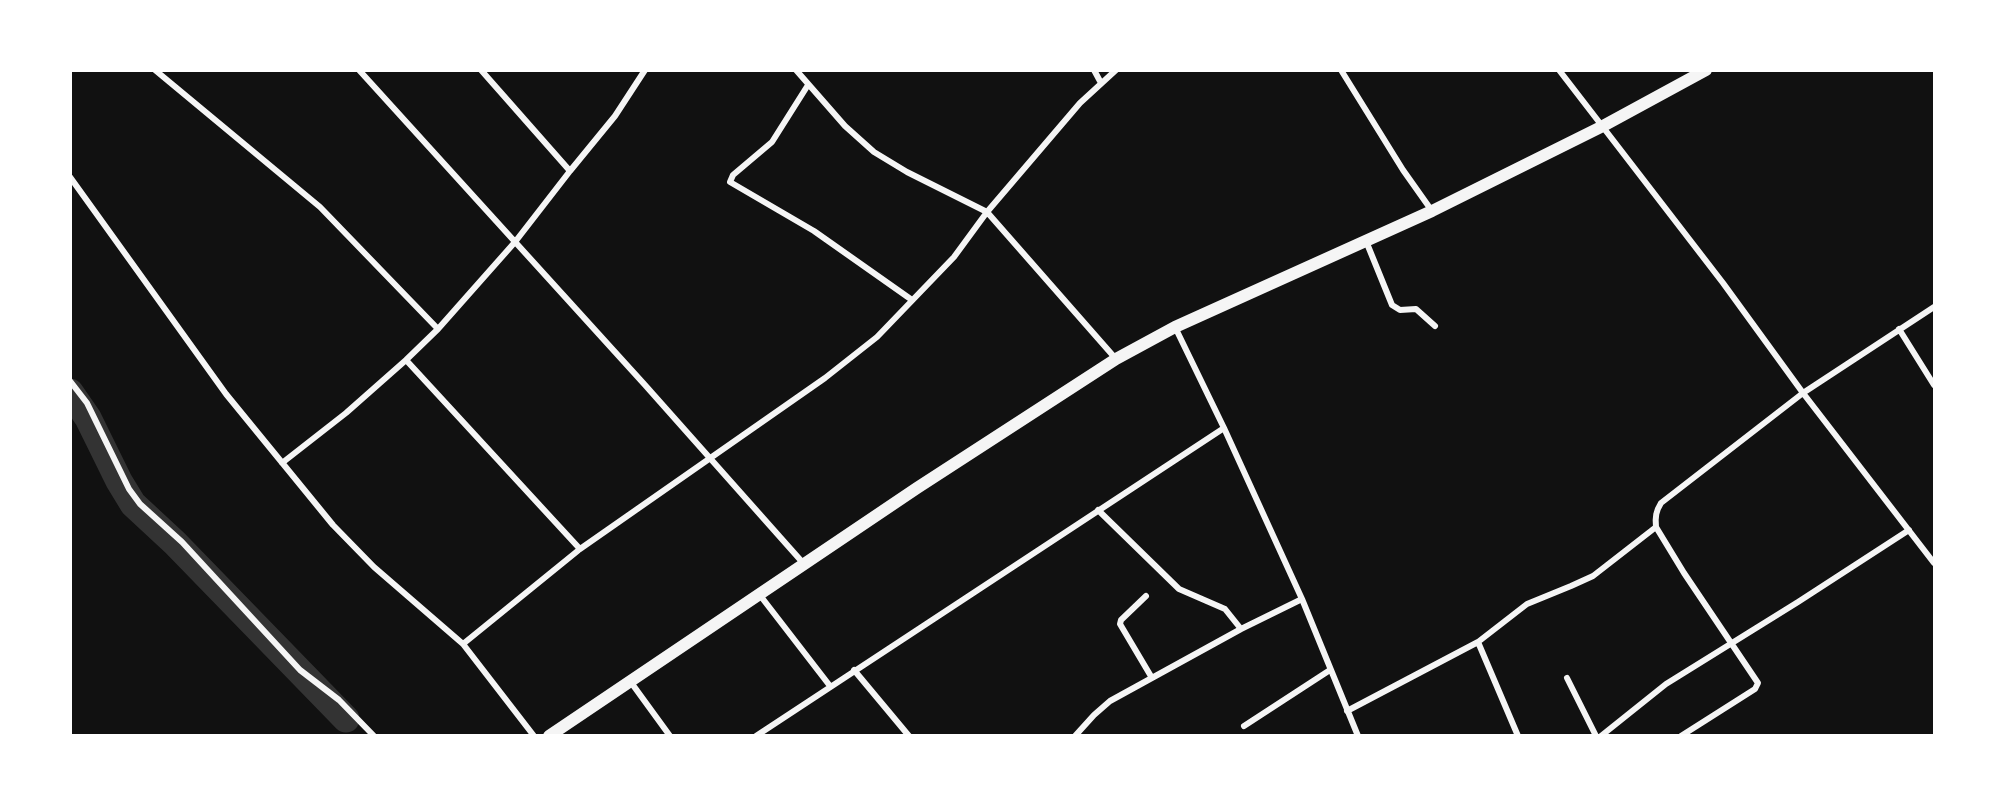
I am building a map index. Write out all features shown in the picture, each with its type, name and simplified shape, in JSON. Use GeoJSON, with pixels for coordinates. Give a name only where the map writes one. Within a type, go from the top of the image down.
{"type":"FeatureCollection","features":[{"type":"Feature","properties":{"kind":"main road"},"geometry":{"type":"LineString","coordinates":[[549,735],[1116,359],[1175,327],[1432,212],[1603,126],[1706,70]]}},
{"type":"Feature","properties":{"kind":"street"},"geometry":{"type":"LineString","coordinates":[[156,70],[320,207],[438,329]]}},
{"type":"Feature","properties":{"kind":"street"},"geometry":{"type":"LineString","coordinates":[[360,70],[804,564]]}},
{"type":"Feature","properties":{"kind":"street"},"geometry":{"type":"LineString","coordinates":[[481,70],[570,171]]}},
{"type":"Feature","properties":{"kind":"street"},"geometry":{"type":"LineString","coordinates":[[282,463],[346,413],[438,329],[515,242],[615,116],[645,70]]}},
{"type":"Feature","properties":{"kind":"street"},"geometry":{"type":"LineString","coordinates":[[796,70],[845,126],[874,152],[907,172],[987,212],[1116,359]]}},
{"type":"Feature","properties":{"kind":"street"},"geometry":{"type":"LineString","coordinates":[[1094,70],[1101,83]]}},
{"type":"Feature","properties":{"kind":"street"},"geometry":{"type":"LineString","coordinates":[[463,644],[580,549],[834,371],[877,337],[954,257],[987,212],[1080,103],[1116,70]]}},
{"type":"Feature","properties":{"kind":"street"},"geometry":{"type":"LineString","coordinates":[[1341,70],[1432,212]]}},
{"type":"Feature","properties":{"kind":"street"},"geometry":{"type":"LineString","coordinates":[[1559,70],[1723,283],[1803,393],[1935,563]]}},
{"type":"Feature","properties":{"kind":"street"},"geometry":{"type":"LineString","coordinates":[[808,85],[772,142],[733,175],[730,182],[814,231],[912,300]]}},
{"type":"Feature","properties":{"kind":"street"},"geometry":{"type":"LineString","coordinates":[[70,177],[226,394],[333,525],[374,567],[463,644],[534,735]]}},
{"type":"Feature","properties":{"kind":"street"},"geometry":{"type":"LineString","coordinates":[[1366,241],[1392,305],[1400,310],[1416,309],[1435,326]]}},
{"type":"Feature","properties":{"kind":"street"},"geometry":{"type":"LineString","coordinates":[[1682,735],[1758,686],[1758,679],[1684,573],[1656,526],[1656,513],[1661,503],[1803,393],[1935,307]]}},
{"type":"Feature","properties":{"kind":"street"},"geometry":{"type":"LineString","coordinates":[[1175,327],[1302,599],[1358,735]]}},
{"type":"Feature","properties":{"kind":"street"},"geometry":{"type":"LineString","coordinates":[[1899,329],[1935,385]]}},
{"type":"Feature","properties":{"kind":"street"},"geometry":{"type":"LineString","coordinates":[[406,360],[580,549]]}},
{"type":"Feature","properties":{"kind":"street"},"geometry":{"type":"LineString","coordinates":[[70,381],[87,403],[129,489],[140,504],[183,542],[300,670],[339,700],[374,735]]}},
{"type":"Feature","properties":{"kind":"street"},"geometry":{"type":"LineString","coordinates":[[756,735],[1224,428]]}},
{"type":"Feature","properties":{"kind":"street"},"geometry":{"type":"LineString","coordinates":[[1098,510],[1179,589],[1225,609],[1241,629]]}},
{"type":"Feature","properties":{"kind":"street"},"geometry":{"type":"LineString","coordinates":[[1347,711],[1478,642],[1527,604],[1593,576],[1656,526]]}},
{"type":"Feature","properties":{"kind":"street"},"geometry":{"type":"LineString","coordinates":[[1601,735],[1666,684],[1909,530]]}},
{"type":"Feature","properties":{"kind":"street"},"geometry":{"type":"LineString","coordinates":[[759,594],[830,686]]}},
{"type":"Feature","properties":{"kind":"street"},"geometry":{"type":"LineString","coordinates":[[1146,596],[1121,620],[1120,624],[1152,678]]}},
{"type":"Feature","properties":{"kind":"street"},"geometry":{"type":"LineString","coordinates":[[1075,735],[1102,707],[1241,629],[1302,599]]}},
{"type":"Feature","properties":{"kind":"street"},"geometry":{"type":"LineString","coordinates":[[1478,642],[1518,735]]}},
{"type":"Feature","properties":{"kind":"street"},"geometry":{"type":"LineString","coordinates":[[854,670],[909,735]]}},
{"type":"Feature","properties":{"kind":"street"},"geometry":{"type":"LineString","coordinates":[[1244,726],[1330,670]]}},
{"type":"Feature","properties":{"kind":"street"},"geometry":{"type":"LineString","coordinates":[[1568,678],[1596,735]]}},
{"type":"Feature","properties":{"kind":"street"},"geometry":{"type":"LineString","coordinates":[[630,681],[670,735]]}},
{"type":"Feature","properties":{"kind":"waterway"},"geometry":{"type":"LineString","coordinates":[[70,392],[88,418],[133,504],[175,543],[346,719]]}}]}
